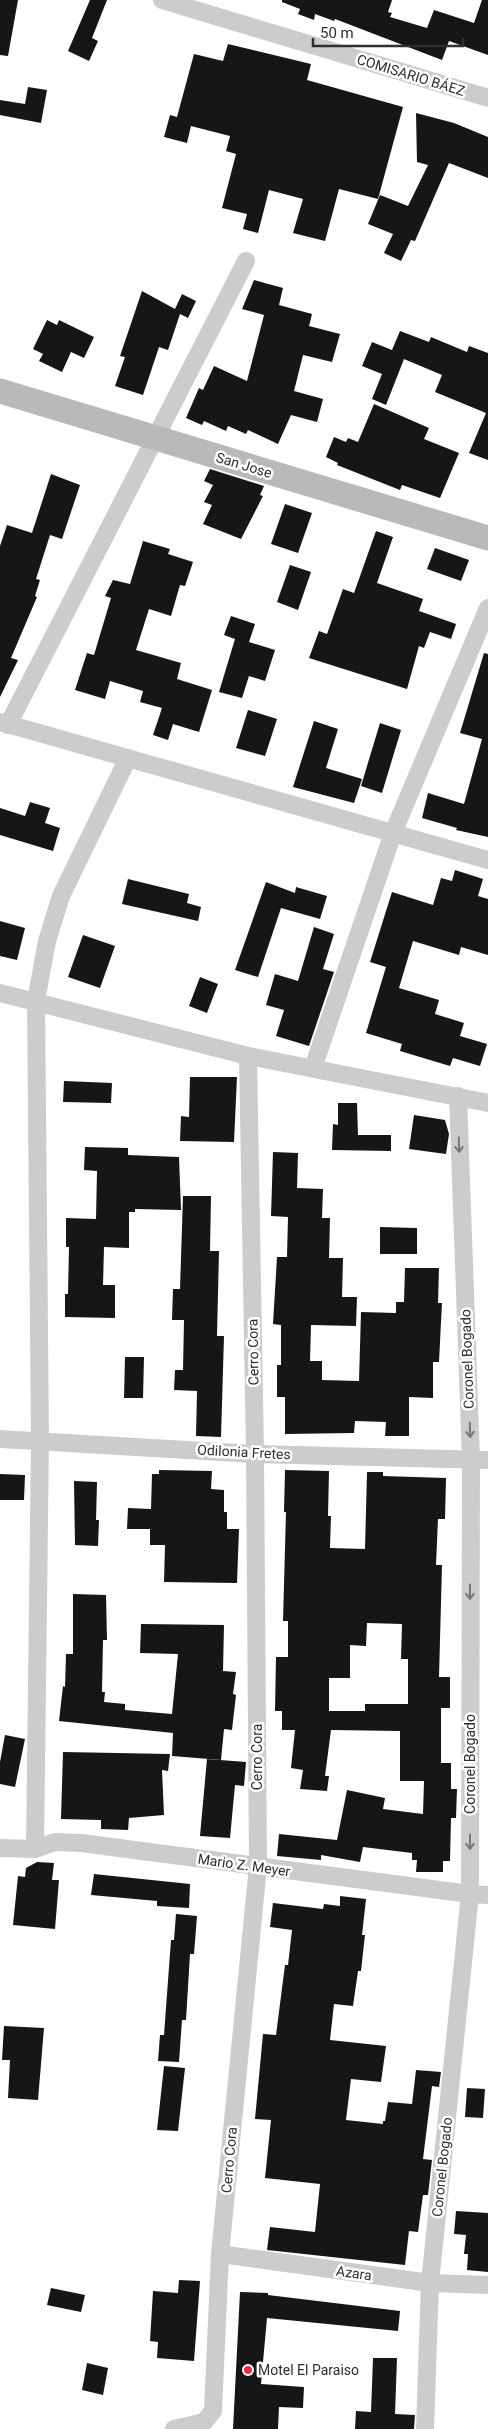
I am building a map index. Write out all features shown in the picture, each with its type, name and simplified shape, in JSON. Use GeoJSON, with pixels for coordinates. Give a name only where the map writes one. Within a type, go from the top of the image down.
{"type":"FeatureCollection","features":[{"type":"Feature","properties":{"kind":"street","name":"COMISARIO BÁEZ"},"geometry":{"type":"LineString","coordinates":[[162,0],[488,98]]}},
{"type":"Feature","properties":{"kind":"street"},"geometry":{"type":"LineString","coordinates":[[246,261],[4,723],[488,860]]}},
{"type":"Feature","properties":{"kind":"street","name":"San Jose"},"geometry":{"type":"LineString","coordinates":[[0,391],[488,538]]}},
{"type":"Feature","properties":{"kind":"street"},"geometry":{"type":"LineString","coordinates":[[313,1068],[393,833],[488,608]]}},
{"type":"Feature","properties":{"kind":"street"},"geometry":{"type":"LineString","coordinates":[[35,1849],[40,1440],[36,1001],[47,941],[60,896],[128,758]]}},
{"type":"Feature","properties":{"kind":"street"},"geometry":{"type":"LineString","coordinates":[[0,993],[248,1056],[488,1103]]}},
{"type":"Feature","properties":{"kind":"street","name":"Cerro Cora"},"geometry":{"type":"LineString","coordinates":[[174,2429],[204,2422],[213,2411],[220,2254],[258,1866],[255,1454],[248,1056]]}},
{"type":"Feature","properties":{"kind":"street","name":"Coronel Bogado"},"geometry":{"type":"LineString","coordinates":[[424,2429],[430,2283],[470,1894],[479,1460],[458,1096]]}},
{"type":"Feature","properties":{"kind":"street","name":"Odilonia Fretes"},"geometry":{"type":"LineString","coordinates":[[0,1439],[255,1454],[479,1460]]}},
{"type":"Feature","properties":{"kind":"street","name":"Mario Z. Meyer"},"geometry":{"type":"LineString","coordinates":[[0,1848],[35,1849],[55,1842],[81,1843],[488,1895]]}},
{"type":"Feature","properties":{"kind":"street","name":"Azara"},"geometry":{"type":"LineString","coordinates":[[220,2254],[430,2283],[488,2285]]}},
{"type":"Feature","properties":{"kind":"building"},"geometry":{"type":"Polygon","coordinates":[[[0,0],[18,0],[8,56],[0,55],[0,0]]]}},
{"type":"Feature","properties":{"kind":"building"},"geometry":{"type":"Polygon","coordinates":[[[90,0],[107,0],[92,38],[98,41],[89,61],[68,51],[90,0]]]}},
{"type":"Feature","properties":{"kind":"building"},"geometry":{"type":"Polygon","coordinates":[[[282,0],[392,0],[388,12],[392,13],[390,17],[427,28],[434,10],[474,23],[482,0],[488,0],[488,55],[449,41],[442,60],[335,19],[334,21],[315,14],[314,20],[298,14],[300,9],[282,2],[282,0]]]}},
{"type":"Feature","properties":{"kind":"building"},"geometry":{"type":"Polygon","coordinates":[[[228,44],[311,64],[307,80],[403,107],[378,199],[339,189],[325,241],[293,233],[303,199],[269,190],[258,233],[243,229],[247,214],[222,208],[236,154],[226,151],[230,136],[191,126],[187,143],[164,137],[170,115],[177,117],[194,54],[223,61],[228,44]]]}},
{"type":"Feature","properties":{"kind":"building"},"geometry":{"type":"Polygon","coordinates":[[[28,87],[47,90],[41,123],[0,115],[0,100],[25,104],[28,87]]]}},
{"type":"Feature","properties":{"kind":"building"},"geometry":{"type":"Polygon","coordinates":[[[416,113],[454,123],[488,137],[488,178],[449,163],[415,241],[411,240],[401,261],[384,253],[393,234],[368,224],[380,195],[408,206],[428,165],[417,162],[416,113]]]}},
{"type":"Feature","properties":{"kind":"building"},"geometry":{"type":"Polygon","coordinates":[[[254,280],[283,288],[279,305],[312,314],[309,326],[340,334],[332,362],[303,355],[294,391],[323,399],[317,422],[291,415],[278,444],[248,430],[246,434],[228,426],[226,431],[204,421],[202,425],[186,418],[199,388],[203,390],[214,366],[247,381],[264,315],[242,309],[254,280]]]}},
{"type":"Feature","properties":{"kind":"building"},"geometry":{"type":"Polygon","coordinates":[[[142,291],[175,309],[182,294],[196,301],[188,318],[180,314],[168,350],[159,347],[143,395],[115,386],[125,357],[120,356],[142,291]]]}},
{"type":"Feature","properties":{"kind":"building"},"geometry":{"type":"Polygon","coordinates":[[[47,320],[57,325],[59,320],[94,337],[84,358],[71,352],[62,372],[39,361],[43,354],[33,349],[47,320]]]}},
{"type":"Feature","properties":{"kind":"building"},"geometry":{"type":"Polygon","coordinates":[[[400,331],[429,342],[431,337],[467,352],[469,346],[488,353],[488,460],[469,453],[486,413],[435,392],[442,375],[404,359],[386,405],[372,399],[382,374],[362,366],[372,342],[392,350],[400,331]]]}},
{"type":"Feature","properties":{"kind":"building"},"geometry":{"type":"Polygon","coordinates":[[[374,404],[429,428],[424,439],[459,453],[440,498],[402,485],[400,490],[337,465],[338,463],[326,457],[334,437],[346,442],[348,438],[358,442],[374,404]]]}},
{"type":"Feature","properties":{"kind":"building"},"geometry":{"type":"Polygon","coordinates":[[[210,469],[264,486],[260,495],[263,496],[241,539],[203,524],[212,505],[204,502],[213,485],[204,481],[210,469]]]}},
{"type":"Feature","properties":{"kind":"building"},"geometry":{"type":"Polygon","coordinates":[[[51,474],[80,485],[62,539],[50,535],[36,579],[40,580],[35,596],[37,597],[11,658],[18,660],[0,697],[0,546],[7,525],[32,533],[51,474]]]}},
{"type":"Feature","properties":{"kind":"building"},"geometry":{"type":"Polygon","coordinates":[[[285,504],[312,513],[298,553],[271,544],[285,504]]]}},
{"type":"Feature","properties":{"kind":"building"},"geometry":{"type":"Polygon","coordinates":[[[376,531],[393,537],[377,583],[423,599],[419,611],[456,624],[451,639],[430,632],[424,648],[419,646],[407,689],[309,658],[319,631],[327,634],[343,589],[354,593],[376,531]]]}},
{"type":"Feature","properties":{"kind":"building"},"geometry":{"type":"Polygon","coordinates":[[[143,541],[170,549],[168,554],[193,562],[185,586],[180,585],[171,616],[149,609],[136,650],[181,663],[177,679],[212,690],[199,732],[173,724],[168,740],[153,735],[162,708],[140,702],[143,691],[110,681],[105,699],[75,690],[87,653],[94,655],[111,598],[105,596],[113,580],[130,584],[143,541]]]}},
{"type":"Feature","properties":{"kind":"building"},"geometry":{"type":"Polygon","coordinates":[[[435,548],[469,560],[461,581],[427,569],[435,548]]]}},
{"type":"Feature","properties":{"kind":"building"},"geometry":{"type":"Polygon","coordinates":[[[290,565],[311,572],[298,610],[277,602],[290,565]]]}},
{"type":"Feature","properties":{"kind":"building"},"geometry":{"type":"Polygon","coordinates":[[[231,616],[255,624],[249,642],[275,650],[265,681],[249,676],[242,698],[219,692],[235,639],[224,635],[231,616]]]}},
{"type":"Feature","properties":{"kind":"building"},"geometry":{"type":"Polygon","coordinates":[[[484,653],[488,654],[488,837],[456,830],[457,828],[422,818],[428,793],[464,804],[482,739],[460,733],[484,653]]]}},
{"type":"Feature","properties":{"kind":"building"},"geometry":{"type":"Polygon","coordinates":[[[248,710],[277,719],[265,756],[236,748],[248,710]]]}},
{"type":"Feature","properties":{"kind":"building"},"geometry":{"type":"Polygon","coordinates":[[[314,721],[338,729],[326,768],[362,779],[354,803],[293,787],[314,721]]]}},
{"type":"Feature","properties":{"kind":"building"},"geometry":{"type":"Polygon","coordinates":[[[380,723],[401,730],[382,793],[361,786],[380,723]]]}},
{"type":"Feature","properties":{"kind":"building"},"geometry":{"type":"Polygon","coordinates":[[[30,802],[50,808],[45,823],[60,828],[53,851],[0,835],[0,808],[25,816],[30,802]]]}},
{"type":"Feature","properties":{"kind":"building"},"geometry":{"type":"Polygon","coordinates":[[[455,870],[483,879],[478,896],[488,899],[488,955],[461,947],[459,955],[413,941],[399,988],[439,1000],[435,1014],[464,1023],[460,1036],[487,1044],[480,1066],[453,1058],[450,1066],[400,1051],[402,1044],[366,1033],[386,967],[370,962],[392,892],[433,905],[441,878],[452,881],[455,870]]]}},
{"type":"Feature","properties":{"kind":"building"},"geometry":{"type":"Polygon","coordinates":[[[128,879],[189,894],[187,903],[201,907],[198,921],[122,904],[128,879]]]}},
{"type":"Feature","properties":{"kind":"building"},"geometry":{"type":"Polygon","coordinates":[[[266,882],[295,893],[296,887],[327,896],[320,919],[281,908],[258,977],[235,970],[266,882]]]}},
{"type":"Feature","properties":{"kind":"building"},"geometry":{"type":"Polygon","coordinates":[[[0,921],[25,928],[17,960],[0,956],[0,921]]]}},
{"type":"Feature","properties":{"kind":"building"},"geometry":{"type":"Polygon","coordinates":[[[314,927],[334,934],[323,969],[334,972],[309,1046],[276,1036],[284,1010],[266,1005],[275,974],[298,981],[314,927]]]}},
{"type":"Feature","properties":{"kind":"building"},"geometry":{"type":"Polygon","coordinates":[[[83,935],[115,946],[100,988],[68,977],[83,935]]]}},
{"type":"Feature","properties":{"kind":"building"},"geometry":{"type":"Polygon","coordinates":[[[200,977],[218,984],[207,1013],[189,1006],[200,977]]]}},
{"type":"Feature","properties":{"kind":"building"},"geometry":{"type":"Polygon","coordinates":[[[190,1077],[237,1077],[234,1142],[180,1141],[181,1116],[189,1117],[190,1077]]]}},
{"type":"Feature","properties":{"kind":"building"},"geometry":{"type":"Polygon","coordinates":[[[64,1081],[112,1083],[111,1103],[63,1102],[64,1081]]]}},
{"type":"Feature","properties":{"kind":"building"},"geometry":{"type":"Polygon","coordinates":[[[338,1103],[357,1103],[358,1135],[391,1135],[391,1151],[332,1150],[333,1124],[338,1125],[338,1103]]]}},
{"type":"Feature","properties":{"kind":"building"},"geometry":{"type":"Polygon","coordinates":[[[414,1115],[445,1120],[449,1134],[446,1154],[409,1149],[414,1115]]]}},
{"type":"Feature","properties":{"kind":"building"},"geometry":{"type":"Polygon","coordinates":[[[85,1147],[128,1148],[128,1155],[179,1157],[181,1210],[135,1209],[135,1212],[129,1212],[129,1248],[104,1247],[103,1285],[115,1285],[115,1318],[65,1317],[65,1294],[68,1294],[69,1247],[66,1247],[66,1218],[96,1219],[97,1171],[84,1170],[85,1147]]]}},
{"type":"Feature","properties":{"kind":"building"},"geometry":{"type":"Polygon","coordinates":[[[273,1152],[298,1153],[297,1188],[323,1189],[322,1218],[330,1218],[329,1258],[343,1258],[342,1297],[357,1297],[356,1326],[311,1325],[310,1361],[322,1361],[322,1380],[359,1381],[361,1312],[396,1313],[396,1302],[404,1302],[405,1268],[439,1268],[438,1303],[442,1303],[439,1362],[433,1362],[433,1398],[409,1397],[409,1436],[385,1436],[386,1422],[355,1421],[354,1433],[285,1434],[285,1397],[277,1397],[277,1365],[281,1365],[281,1325],[273,1324],[277,1257],[287,1257],[288,1217],[271,1216],[273,1152]]]}},
{"type":"Feature","properties":{"kind":"building"},"geometry":{"type":"Polygon","coordinates":[[[183,1196],[211,1196],[210,1251],[219,1251],[217,1336],[224,1336],[221,1437],[196,1436],[197,1391],[174,1390],[175,1370],[183,1370],[184,1320],[172,1320],[173,1289],[180,1289],[183,1196]]]}},
{"type":"Feature","properties":{"kind":"building"},"geometry":{"type":"Polygon","coordinates":[[[380,1227],[417,1228],[417,1254],[380,1254],[380,1227]]]}},
{"type":"Feature","properties":{"kind":"building"},"geometry":{"type":"Polygon","coordinates":[[[125,1357],[144,1357],[143,1398],[124,1398],[125,1357]]]}},
{"type":"Feature","properties":{"kind":"building"},"geometry":{"type":"Polygon","coordinates":[[[159,1470],[212,1471],[211,1489],[224,1490],[224,1512],[227,1512],[227,1529],[239,1529],[237,1583],[164,1582],[165,1545],[150,1545],[150,1529],[127,1529],[128,1508],[151,1509],[152,1474],[159,1474],[159,1470]]]}},
{"type":"Feature","properties":{"kind":"building"},"geometry":{"type":"Polygon","coordinates":[[[285,1470],[329,1471],[328,1516],[331,1516],[330,1548],[365,1549],[367,1472],[383,1472],[383,1476],[446,1478],[445,1519],[438,1519],[436,1565],[442,1565],[439,1677],[450,1677],[450,1708],[441,1708],[441,1763],[451,1763],[451,1789],[457,1789],[456,1818],[451,1818],[450,1861],[443,1861],[443,1872],[416,1872],[417,1860],[412,1860],[412,1853],[363,1847],[360,1862],[321,1855],[321,1860],[277,1856],[279,1834],[337,1840],[347,1790],[385,1798],[383,1809],[423,1814],[424,1781],[400,1781],[400,1731],[331,1730],[325,1776],[329,1776],[327,1791],[300,1789],[303,1770],[291,1768],[295,1730],[282,1730],[282,1711],[275,1711],[276,1657],[288,1657],[288,1621],[283,1621],[286,1512],[284,1512],[285,1470]],[[367,1623],[366,1646],[350,1645],[350,1678],[329,1678],[329,1711],[365,1711],[365,1704],[408,1704],[408,1659],[401,1659],[402,1624],[367,1623]]]}},
{"type":"Feature","properties":{"kind":"building"},"geometry":{"type":"Polygon","coordinates":[[[0,1474],[25,1475],[24,1500],[0,1500],[0,1474]]]}},
{"type":"Feature","properties":{"kind":"building"},"geometry":{"type":"Polygon","coordinates":[[[74,1481],[97,1482],[96,1520],[99,1520],[98,1546],[75,1545],[74,1481]]]}},
{"type":"Feature","properties":{"kind":"building"},"geometry":{"type":"Polygon","coordinates":[[[73,1594],[106,1595],[107,1640],[103,1640],[102,1692],[105,1692],[104,1702],[125,1704],[125,1710],[172,1714],[178,1654],[140,1653],[141,1624],[224,1625],[223,1671],[236,1672],[233,1694],[236,1695],[232,1730],[224,1729],[221,1760],[172,1756],[173,1733],[59,1721],[63,1686],[65,1687],[66,1654],[73,1654],[73,1594]]]}},
{"type":"Feature","properties":{"kind":"building"},"geometry":{"type":"Polygon","coordinates":[[[5,1735],[25,1739],[15,1787],[0,1784],[0,1762],[5,1735]]]}},
{"type":"Feature","properties":{"kind":"building"},"geometry":{"type":"Polygon","coordinates":[[[63,1752],[170,1754],[168,1771],[162,1770],[164,1815],[129,1818],[128,1830],[101,1829],[101,1820],[61,1819],[63,1752]]]}},
{"type":"Feature","properties":{"kind":"building"},"geometry":{"type":"Polygon","coordinates":[[[207,1759],[246,1762],[244,1786],[235,1785],[230,1838],[200,1836],[207,1759]]]}},
{"type":"Feature","properties":{"kind":"building"},"geometry":{"type":"Polygon","coordinates":[[[37,1862],[54,1863],[52,1880],[59,1880],[55,1929],[13,1925],[18,1876],[25,1877],[26,1868],[37,1862]]]}},
{"type":"Feature","properties":{"kind":"building"},"geometry":{"type":"Polygon","coordinates":[[[94,1874],[190,1884],[189,1908],[157,1906],[157,1901],[91,1895],[94,1874]]]}},
{"type":"Feature","properties":{"kind":"building"},"geometry":{"type":"Polygon","coordinates":[[[340,1896],[366,1899],[362,1935],[365,1935],[361,1971],[358,1971],[353,2006],[334,2004],[330,2040],[386,2046],[381,2082],[351,2079],[346,2120],[383,2124],[388,2102],[412,2104],[416,2070],[441,2072],[439,2087],[432,2086],[423,2159],[432,2160],[428,2195],[423,2195],[418,2232],[409,2231],[405,2265],[267,2250],[270,2227],[315,2232],[320,2184],[265,2178],[271,2120],[255,2119],[263,2034],[276,2035],[285,1965],[288,1965],[292,1930],[270,1927],[273,1903],[323,1909],[324,1904],[340,1906],[340,1896]]]}},
{"type":"Feature","properties":{"kind":"building"},"geometry":{"type":"Polygon","coordinates":[[[176,1914],[197,1916],[194,1954],[190,1954],[186,2020],[182,2020],[179,2062],[158,2061],[160,2035],[164,2035],[171,1940],[174,1940],[176,1914]]]}},
{"type":"Feature","properties":{"kind":"building"},"geometry":{"type":"Polygon","coordinates":[[[4,2026],[44,2028],[38,2100],[8,2098],[10,2060],[2,2060],[4,2026]]]}},
{"type":"Feature","properties":{"kind":"building"},"geometry":{"type":"Polygon","coordinates":[[[164,2066],[185,2068],[178,2131],[157,2130],[164,2066]]]}},
{"type":"Feature","properties":{"kind":"building"},"geometry":{"type":"Polygon","coordinates":[[[467,2088],[485,2089],[483,2118],[465,2117],[467,2088]]]}},
{"type":"Feature","properties":{"kind":"building"},"geometry":{"type":"Polygon","coordinates":[[[456,2211],[488,2213],[488,2272],[467,2270],[468,2254],[464,2254],[466,2235],[454,2234],[456,2211]]]}},
{"type":"Feature","properties":{"kind":"building"},"geometry":{"type":"Polygon","coordinates":[[[179,2280],[200,2281],[194,2361],[157,2358],[158,2342],[150,2341],[153,2291],[178,2293],[179,2280]]]}},
{"type":"Feature","properties":{"kind":"building"},"geometry":{"type":"Polygon","coordinates":[[[51,2288],[85,2295],[81,2312],[47,2305],[51,2288]]]}},
{"type":"Feature","properties":{"kind":"building"},"geometry":{"type":"Polygon","coordinates":[[[240,2292],[268,2293],[268,2295],[400,2311],[398,2331],[267,2318],[261,2384],[304,2387],[303,2408],[279,2407],[278,2429],[233,2429],[240,2292]]]}},
{"type":"Feature","properties":{"kind":"building"},"geometry":{"type":"Polygon","coordinates":[[[373,2358],[397,2358],[395,2414],[415,2415],[414,2429],[355,2429],[356,2411],[371,2412],[373,2358]]]}},
{"type":"Feature","properties":{"kind":"building"},"geometry":{"type":"Polygon","coordinates":[[[87,2363],[108,2368],[103,2395],[82,2390],[87,2363]]]}},
{"type":"Feature","properties":{"kind":"place","name":"Motel El Paraiso"},"geometry":{"type":"Point","coordinates":[248,2370]}}]}
